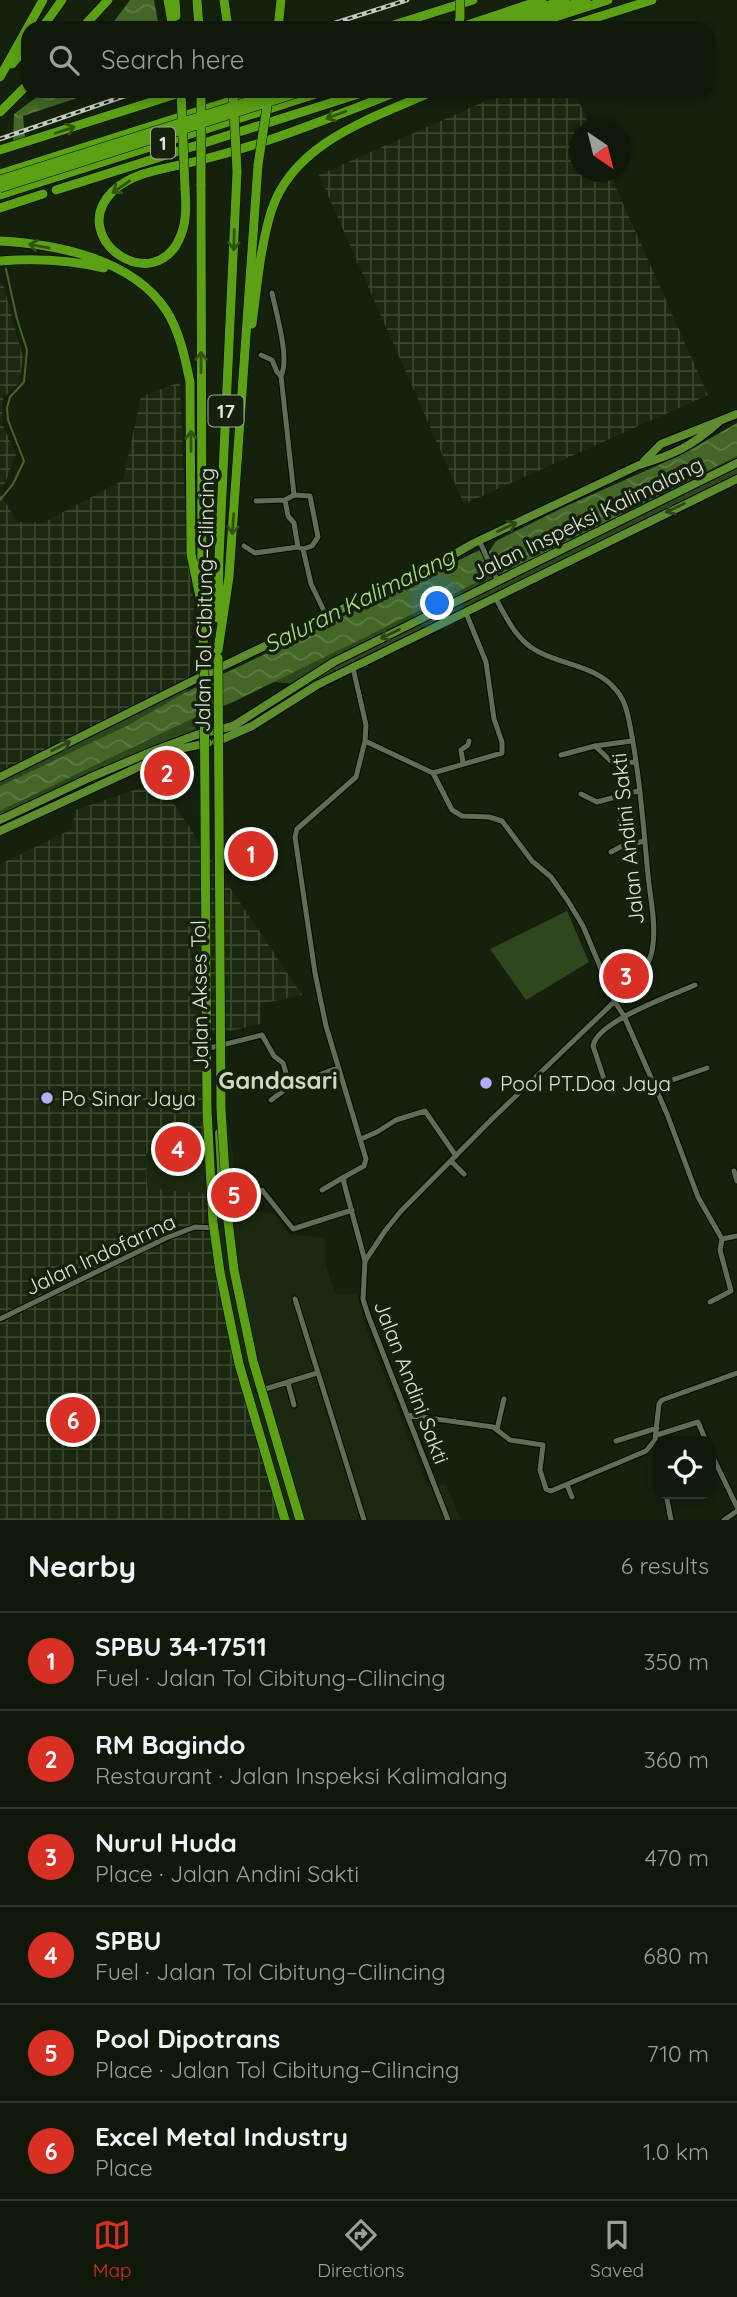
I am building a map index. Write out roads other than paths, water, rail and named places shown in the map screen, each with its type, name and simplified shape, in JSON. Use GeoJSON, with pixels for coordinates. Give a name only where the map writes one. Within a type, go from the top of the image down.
{"type":"FeatureCollection","features":[{"type":"Feature","properties":{"kind":"highway"},"geometry":{"type":"LineString","coordinates":[[31,21],[43,0]]}},
{"type":"Feature","properties":{"kind":"highway"},"geometry":{"type":"LineString","coordinates":[[47,21],[62,0]]}},
{"type":"Feature","properties":{"kind":"highway"},"geometry":{"type":"LineString","coordinates":[[89,21],[108,0]]}},
{"type":"Feature","properties":{"kind":"highway"},"geometry":{"type":"LineString","coordinates":[[168,0],[173,21]]}},
{"type":"Feature","properties":{"kind":"highway"},"geometry":{"type":"LineString","coordinates":[[175,0],[175,21]]}},
{"type":"Feature","properties":{"kind":"highway"},"geometry":{"type":"LineString","coordinates":[[197,0],[198,21]]}},
{"type":"Feature","properties":{"kind":"highway"},"geometry":{"type":"LineString","coordinates":[[224,0],[227,21]]}},
{"type":"Feature","properties":{"kind":"highway"},"geometry":{"type":"LineString","coordinates":[[279,21],[281,0]]}},
{"type":"Feature","properties":{"kind":"highway"},"geometry":{"type":"LineString","coordinates":[[459,21],[460,0]]}},
{"type":"Feature","properties":{"kind":"highway"},"geometry":{"type":"LineString","coordinates":[[406,21],[473,0]]}},
{"type":"Feature","properties":{"kind":"highway"},"geometry":{"type":"LineString","coordinates":[[479,21],[542,0]]}},
{"type":"Feature","properties":{"kind":"highway"},"geometry":{"type":"LineString","coordinates":[[500,21],[565,0]]}},
{"type":"Feature","properties":{"kind":"highway"},"geometry":{"type":"LineString","coordinates":[[521,21],[586,0]]}},
{"type":"Feature","properties":{"kind":"highway"},"geometry":{"type":"LineString","coordinates":[[543,21],[608,0]]}},
{"type":"Feature","properties":{"kind":"highway"},"geometry":{"type":"LineString","coordinates":[[586,21],[653,0]]}},
{"type":"Feature","properties":{"kind":"highway"},"geometry":{"type":"LineString","coordinates":[[598,21],[653,0]]}},
{"type":"Feature","properties":{"kind":"highway"},"geometry":{"type":"LineString","coordinates":[[0,78],[21,40]]}},
{"type":"Feature","properties":{"kind":"highway"},"geometry":{"type":"LineString","coordinates":[[0,78],[21,53]]}},
{"type":"Feature","properties":{"kind":"highway"},"geometry":{"type":"LineString","coordinates":[[0,112],[21,91]]}},
{"type":"Feature","properties":{"kind":"highway"},"geometry":{"type":"LineString","coordinates":[[0,150],[162,98]]}},
{"type":"Feature","properties":{"kind":"highway"},"geometry":{"type":"LineString","coordinates":[[184,98],[185,163],[185,188],[180,238],[170,252],[156,261],[141,263],[126,260],[113,251],[103,237],[100,218],[106,199],[123,184],[146,174],[185,163],[271,140],[381,98]]}},
{"type":"Feature","properties":{"kind":"highway","name":"17"},"geometry":{"type":"LineString","coordinates":[[201,98],[202,606]]}},
{"type":"Feature","properties":{"kind":"highway","name":"Jalan Tol Cibitung–Cilincing"},"geometry":{"type":"LineString","coordinates":[[233,98],[237,172],[219,558],[221,1109],[234,1269],[253,1361],[298,1520]]}},
{"type":"Feature","properties":{"kind":"highway","name":"1"},"geometry":{"type":"LineString","coordinates":[[0,174],[240,98]]}},
{"type":"Feature","properties":{"kind":"highway","name":"1"},"geometry":{"type":"LineString","coordinates":[[0,180],[259,98]]}},
{"type":"Feature","properties":{"kind":"highway"},"geometry":{"type":"LineString","coordinates":[[218,654],[229,577],[258,165],[269,98]]}},
{"type":"Feature","properties":{"kind":"highway","name":"1"},"geometry":{"type":"LineString","coordinates":[[0,188],[281,98]]}},
{"type":"Feature","properties":{"kind":"highway","name":"1"},"geometry":{"type":"LineString","coordinates":[[0,195],[303,98]]}},
{"type":"Feature","properties":{"kind":"highway"},"geometry":{"type":"LineString","coordinates":[[56,190],[345,98]]}},
{"type":"Feature","properties":{"kind":"highway"},"geometry":{"type":"LineString","coordinates":[[240,407],[267,229],[272,210],[287,181],[310,154],[334,137],[419,98]]}},
{"type":"Feature","properties":{"kind":"highway"},"geometry":{"type":"LineString","coordinates":[[0,208],[43,194]]}},
{"type":"Feature","properties":{"kind":"highway"},"geometry":{"type":"LineString","coordinates":[[0,241],[26,243],[89,256],[123,272],[146,289],[165,310],[178,335],[190,382],[191,554],[202,606]]}},
{"type":"Feature","properties":{"kind":"highway"},"geometry":{"type":"LineString","coordinates":[[0,261],[80,262],[123,272]]}},
{"type":"Feature","properties":{"kind":"highway","name":"Jalan Tol Cibitung–Cilincing"},"geometry":{"type":"LineString","coordinates":[[202,606],[207,1110],[213,1222],[220,1272],[239,1364],[286,1520]]}},
{"type":"Feature","properties":{"kind":"main road"},"geometry":{"type":"LineString","coordinates":[[639,465],[661,444],[737,414]]}},
{"type":"Feature","properties":{"kind":"main road"},"geometry":{"type":"LineString","coordinates":[[0,777],[212,675],[479,540],[639,465],[665,458],[702,437],[719,422]]}},
{"type":"Feature","properties":{"kind":"main road","name":"Jalan Inspeksi Kalimalang"},"geometry":{"type":"LineString","coordinates":[[0,820],[153,751],[212,727],[242,721],[334,662],[497,579],[737,463]]}},
{"type":"Feature","properties":{"kind":"main road","name":"Jalan Inspeksi Kalimalang"},"geometry":{"type":"LineString","coordinates":[[0,831],[156,759],[184,748],[212,743],[252,726],[304,693],[353,668],[737,479]]}},
{"type":"Feature","properties":{"kind":"main road","name":"Jalan Akses Tol"},"geometry":{"type":"LineString","coordinates":[[212,675],[216,1228],[225,1286],[242,1363],[286,1520]]}},
{"type":"Feature","properties":{"kind":"main road"},"geometry":{"type":"LineString","coordinates":[[298,684],[304,693]]}},
{"type":"Feature","properties":{"kind":"main road"},"geometry":{"type":"LineString","coordinates":[[23,809],[27,819]]}},
{"type":"Feature","properties":{"kind":"main road","name":"Jalan Akses Tol"},"geometry":{"type":"LineString","coordinates":[[216,1173],[231,1270],[259,1391],[298,1520]]}},
{"type":"Feature","properties":{"kind":"street"},"geometry":{"type":"LineString","coordinates":[[272,293],[282,347],[284,370],[281,376],[294,495]]}},
{"type":"Feature","properties":{"kind":"street"},"geometry":{"type":"LineString","coordinates":[[261,355],[272,360],[281,376]]}},
{"type":"Feature","properties":{"kind":"street"},"geometry":{"type":"LineString","coordinates":[[244,546],[255,553],[300,548],[316,542],[318,531],[310,496],[294,495],[285,500],[256,501]]}},
{"type":"Feature","properties":{"kind":"street"},"geometry":{"type":"LineString","coordinates":[[285,500],[311,584],[327,617]]}},
{"type":"Feature","properties":{"kind":"street"},"geometry":{"type":"LineString","coordinates":[[479,540],[497,579]]}},
{"type":"Feature","properties":{"kind":"street","name":"Jalan Andini Sakti"},"geometry":{"type":"LineString","coordinates":[[447,1520],[411,1415],[363,1299],[365,1261],[401,1211],[644,971],[653,943],[645,841],[628,714],[615,689],[589,669],[538,652],[528,645],[512,627],[495,597]]}},
{"type":"Feature","properties":{"kind":"street"},"geometry":{"type":"LineString","coordinates":[[433,773],[498,756],[502,751],[486,662],[466,613]]}},
{"type":"Feature","properties":{"kind":"street"},"geometry":{"type":"LineString","coordinates":[[322,1190],[365,1166],[366,1159],[337,1068],[315,973],[295,836],[297,829],[356,777],[365,741],[364,712],[353,668]]}},
{"type":"Feature","properties":{"kind":"street"},"geometry":{"type":"LineString","coordinates":[[365,741],[433,773],[452,810],[461,816],[489,817],[502,821],[532,861],[551,877],[583,926],[655,1086],[698,1197],[722,1238]]}},
{"type":"Feature","properties":{"kind":"street"},"geometry":{"type":"LineString","coordinates":[[463,763],[461,750],[470,741]]}},
{"type":"Feature","properties":{"kind":"street"},"geometry":{"type":"LineString","coordinates":[[561,755],[595,746],[631,741]]}},
{"type":"Feature","properties":{"kind":"street"},"geometry":{"type":"LineString","coordinates":[[595,746],[614,764],[635,762]]}},
{"type":"Feature","properties":{"kind":"street"},"geometry":{"type":"LineString","coordinates":[[581,794],[597,802],[638,791]]}},
{"type":"Feature","properties":{"kind":"street"},"geometry":{"type":"LineString","coordinates":[[620,821],[627,844]]}},
{"type":"Feature","properties":{"kind":"street"},"geometry":{"type":"LineString","coordinates":[[611,852],[627,844],[645,841]]}},
{"type":"Feature","properties":{"kind":"street"},"geometry":{"type":"LineString","coordinates":[[608,1091],[593,1046],[594,1041],[624,1016],[695,985]]}},
{"type":"Feature","properties":{"kind":"street"},"geometry":{"type":"LineString","coordinates":[[214,1048],[231,1041],[262,1035],[271,1053],[283,1063],[290,1086]]}},
{"type":"Feature","properties":{"kind":"street"},"geometry":{"type":"LineString","coordinates":[[271,1100],[290,1086],[337,1068]]}},
{"type":"Feature","properties":{"kind":"street"},"geometry":{"type":"LineString","coordinates":[[655,1086],[707,1068]]}},
{"type":"Feature","properties":{"kind":"street"},"geometry":{"type":"LineString","coordinates":[[361,1139],[396,1120],[425,1111],[456,1156]]}},
{"type":"Feature","properties":{"kind":"street"},"geometry":{"type":"LineString","coordinates":[[450,1161],[464,1174]]}},
{"type":"Feature","properties":{"kind":"street"},"geometry":{"type":"LineString","coordinates":[[733,1171],[737,1181]]}},
{"type":"Feature","properties":{"kind":"street"},"geometry":{"type":"LineString","coordinates":[[344,1177],[365,1261]]}},
{"type":"Feature","properties":{"kind":"street"},"geometry":{"type":"LineString","coordinates":[[224,1214],[262,1190],[293,1230],[352,1210]]}},
{"type":"Feature","properties":{"kind":"street","name":"Jalan Indofarma"},"geometry":{"type":"LineString","coordinates":[[0,1319],[166,1238],[195,1227],[216,1228]]}},
{"type":"Feature","properties":{"kind":"street"},"geometry":{"type":"LineString","coordinates":[[722,1238],[737,1236]]}},
{"type":"Feature","properties":{"kind":"street"},"geometry":{"type":"LineString","coordinates":[[710,1302],[731,1292],[720,1252],[722,1238]]}},
{"type":"Feature","properties":{"kind":"street"},"geometry":{"type":"LineString","coordinates":[[713,1255],[720,1252]]}},
{"type":"Feature","properties":{"kind":"street"},"geometry":{"type":"LineString","coordinates":[[295,1299],[364,1520]]}},
{"type":"Feature","properties":{"kind":"street"},"geometry":{"type":"LineString","coordinates":[[259,1391],[317,1373]]}},
{"type":"Feature","properties":{"kind":"street"},"geometry":{"type":"LineString","coordinates":[[411,1415],[497,1429],[510,1440],[543,1445],[540,1470],[548,1491],[646,1451],[654,1445],[659,1404],[662,1401],[737,1373]]}},
{"type":"Feature","properties":{"kind":"street"},"geometry":{"type":"LineString","coordinates":[[288,1382],[294,1405]]}},
{"type":"Feature","properties":{"kind":"street"},"geometry":{"type":"LineString","coordinates":[[497,1429],[503,1399]]}},
{"type":"Feature","properties":{"kind":"street"},"geometry":{"type":"LineString","coordinates":[[657,1435],[698,1422],[704,1436]]}},
{"type":"Feature","properties":{"kind":"street"},"geometry":{"type":"LineString","coordinates":[[616,1441],[657,1428]]}},
{"type":"Feature","properties":{"kind":"street"},"geometry":{"type":"LineString","coordinates":[[716,1464],[737,1509],[724,1520]]}},
{"type":"Feature","properties":{"kind":"street"},"geometry":{"type":"LineString","coordinates":[[567,1485],[572,1497]]}},
{"type":"Feature","properties":{"kind":"street"},"geometry":{"type":"LineString","coordinates":[[667,1499],[671,1520]]}},
{"type":"Feature","properties":{"kind":"water"},"geometry":{"type":"Polygon","coordinates":[[[130,0],[154,0],[158,21],[114,21],[130,0]]]}},
{"type":"Feature","properties":{"kind":"water"},"geometry":{"type":"Polygon","coordinates":[[[36,98],[77,98],[23,116],[25,138],[13,143],[14,114],[36,98]]]}},
{"type":"Feature","properties":{"kind":"water"},"geometry":{"type":"Polygon","coordinates":[[[737,423],[737,456],[506,572],[494,574],[233,702],[0,811],[0,786],[130,724],[186,692],[480,550],[484,555],[496,541],[564,507],[681,455],[737,423]]]}},
{"type":"Feature","properties":{"kind":"waterway"},"geometry":{"type":"LineString","coordinates":[[0,500],[13,484],[24,461],[8,420],[7,408],[10,397],[24,382],[27,350],[6,269]]}},
{"type":"Feature","properties":{"kind":"railway"},"geometry":{"type":"LineString","coordinates":[[341,21],[407,0]]}},
{"type":"Feature","properties":{"kind":"railway"},"geometry":{"type":"LineString","coordinates":[[0,139],[119,98]]}},
{"type":"Feature","properties":{"kind":"place","name":"RM Bagindo"},"geometry":{"type":"Point","coordinates":[167,773]}},
{"type":"Feature","properties":{"kind":"place","name":"SPBU 34-17511"},"geometry":{"type":"Point","coordinates":[251,854]}},
{"type":"Feature","properties":{"kind":"place","name":"Nurul Huda"},"geometry":{"type":"Point","coordinates":[626,976]}},
{"type":"Feature","properties":{"kind":"place","name":"Pool PT.Doa Jaya"},"geometry":{"type":"Point","coordinates":[486,1083]}},
{"type":"Feature","properties":{"kind":"place","name":"Po Sinar Jaya"},"geometry":{"type":"Point","coordinates":[47,1098]}},
{"type":"Feature","properties":{"kind":"place","name":"SPBU"},"geometry":{"type":"Point","coordinates":[178,1149]}},
{"type":"Feature","properties":{"kind":"place","name":"Pool Dipotrans"},"geometry":{"type":"Point","coordinates":[234,1195]}},
{"type":"Feature","properties":{"kind":"place","name":"Excel Metal Industry"},"geometry":{"type":"Point","coordinates":[73,1420]}},
{"type":"Feature","properties":{"kind":"district","name":"Gandasari"},"geometry":{"type":"Point","coordinates":[278,1080]}},
{"type":"Feature","properties":{"kind":"water label","name":"Saluran Kalimalang"},"geometry":{"type":"Point","coordinates":[359,600]}}]}
